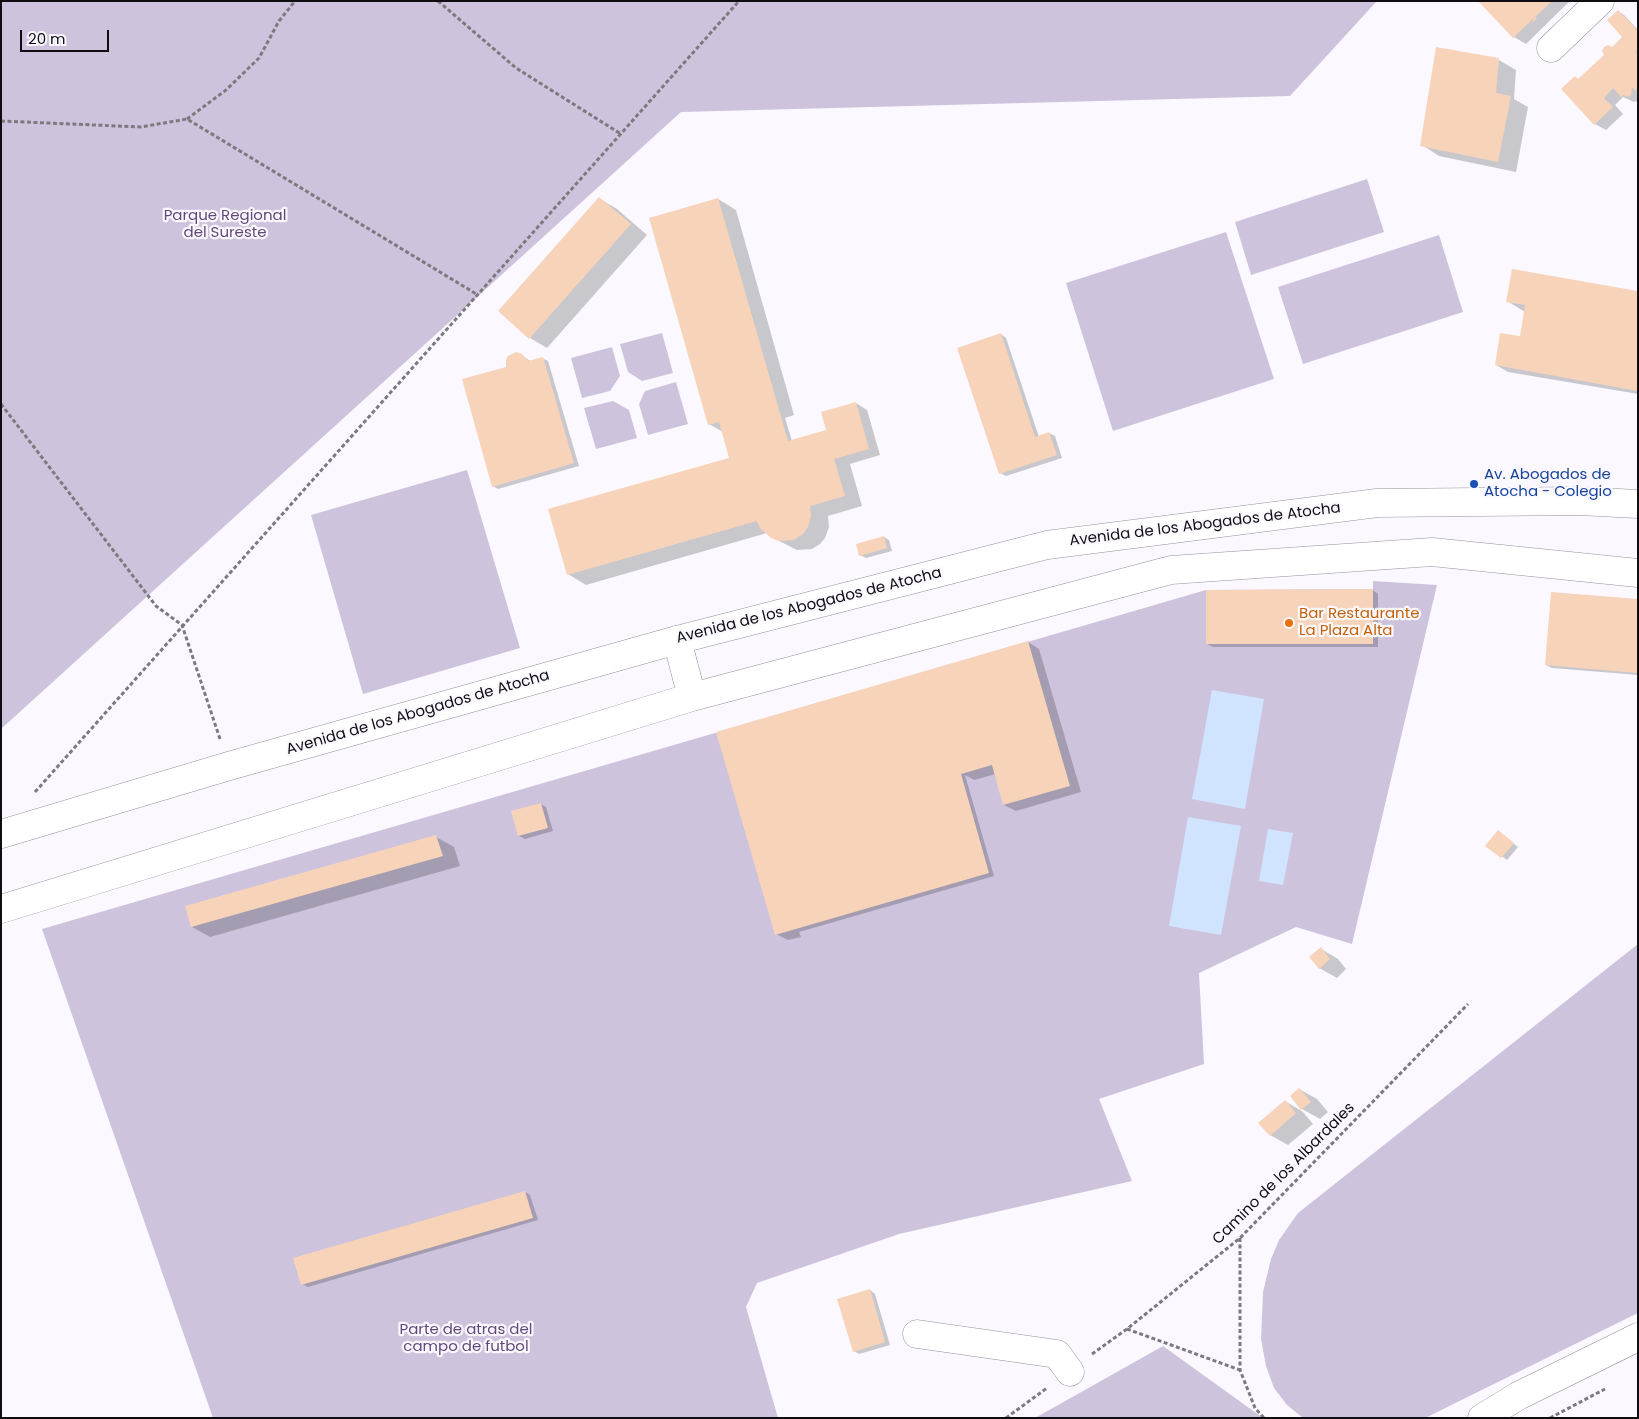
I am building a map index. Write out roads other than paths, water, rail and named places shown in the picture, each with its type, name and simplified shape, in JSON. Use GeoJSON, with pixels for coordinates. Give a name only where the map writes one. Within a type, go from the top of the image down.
{"type":"FeatureCollection","features":[{"type":"Feature","properties":{"kind":"main road"},"geometry":{"type":"LineString","coordinates":[[1551,48],[1600,1]]}},
{"type":"Feature","properties":{"kind":"main road","name":"Avenida de los Abogados de Atocha"},"geometry":{"type":"LineString","coordinates":[[1,834],[229,766],[677,640],[1062,543],[1377,503],[1579,501],[1638,504]]}},
{"type":"Feature","properties":{"kind":"main road"},"geometry":{"type":"LineString","coordinates":[[1,909],[692,697],[1171,570],[1432,552],[1638,573]]}},
{"type":"Feature","properties":{"kind":"main road"},"geometry":{"type":"LineString","coordinates":[[677,640],[692,697]]}},
{"type":"Feature","properties":{"kind":"main road"},"geometry":{"type":"LineString","coordinates":[[917,1334],[1057,1354],[1070,1372]]}},
{"type":"Feature","properties":{"kind":"main road"},"geometry":{"type":"LineString","coordinates":[[1482,1418],[1518,1396],[1638,1337]]}},
{"type":"Feature","properties":{"kind":"water"},"geometry":{"type":"Polygon","coordinates":[[[1212,690],[1264,699],[1245,809],[1192,799],[1212,690]]]}},
{"type":"Feature","properties":{"kind":"water"},"geometry":{"type":"Polygon","coordinates":[[[1188,817],[1241,826],[1221,935],[1169,926],[1188,817]]]}},
{"type":"Feature","properties":{"kind":"water"},"geometry":{"type":"Polygon","coordinates":[[[1268,829],[1293,833],[1283,885],[1259,881],[1268,829]]]}},
{"type":"Feature","properties":{"kind":"place","name":"Av. Abogados de Atocha - Colegio"},"geometry":{"type":"Point","coordinates":[1474,484]}},
{"type":"Feature","properties":{"kind":"place","name":"Bar Restaurante La Plaza Alta"},"geometry":{"type":"Point","coordinates":[1289,623]}},
{"type":"Feature","properties":{"kind":"park label","name":"Parque Regional del Sureste"},"geometry":{"type":"Point","coordinates":[225,224]}},
{"type":"Feature","properties":{"kind":"park label","name":"Parte de atras del campo de futbol"},"geometry":{"type":"Point","coordinates":[466,1338]}}]}
